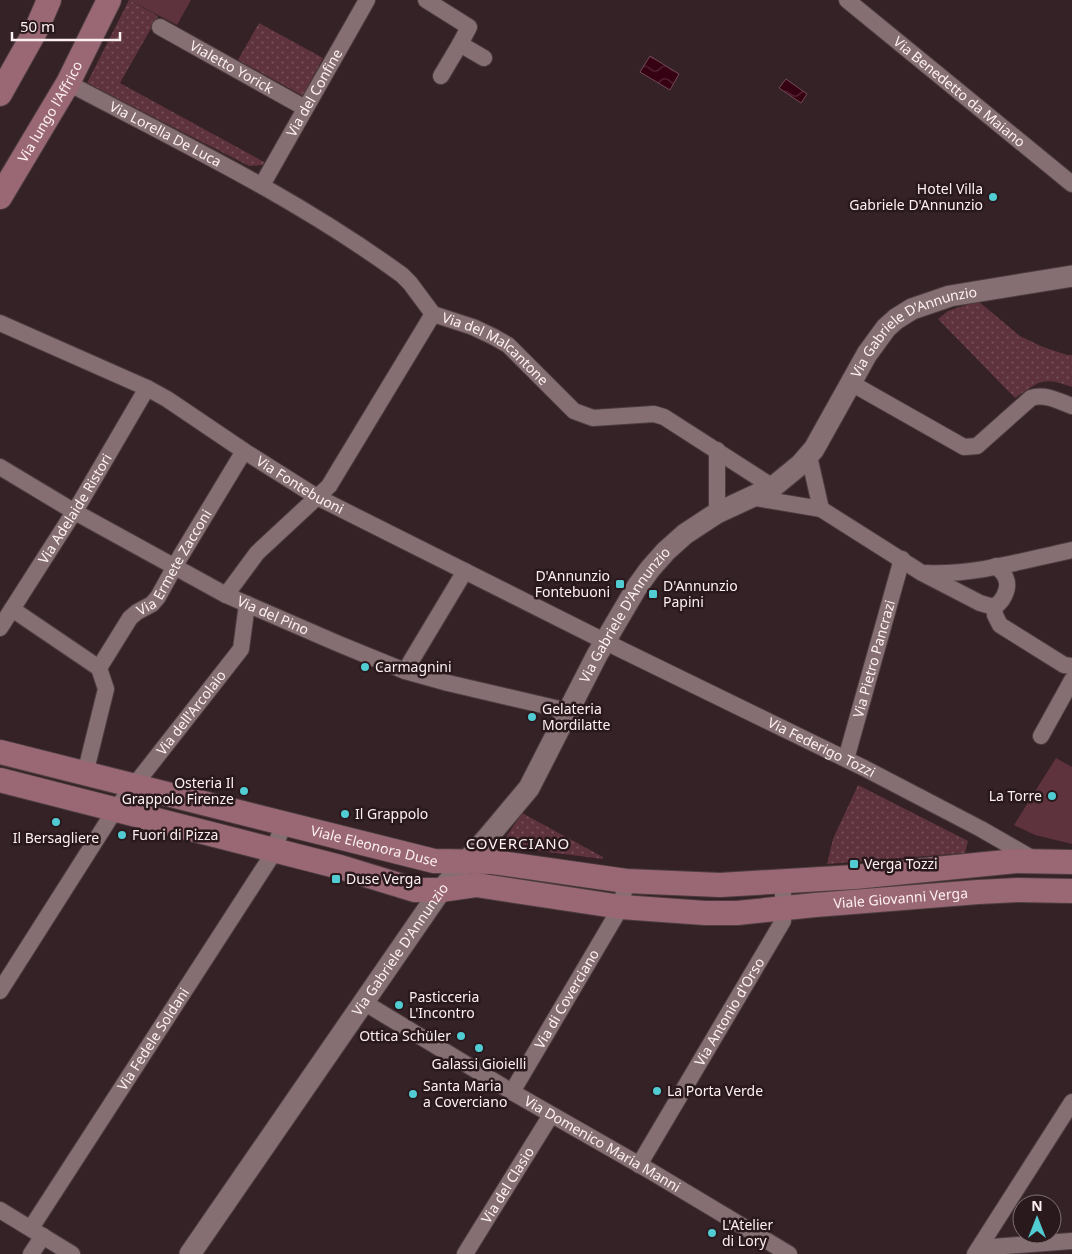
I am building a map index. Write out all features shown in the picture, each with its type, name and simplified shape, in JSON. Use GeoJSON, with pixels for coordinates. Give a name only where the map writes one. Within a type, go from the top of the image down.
{"type":"FeatureCollection","features":[{"type":"Feature","properties":{"kind":"main road"},"geometry":{"type":"LineString","coordinates":[[0,94],[37,28],[49,0]]}},
{"type":"Feature","properties":{"kind":"main road","name":"Via lungo l'Affrico"},"geometry":{"type":"LineString","coordinates":[[0,195],[68,83],[109,0]]}},
{"type":"Feature","properties":{"kind":"main road","name":"Viale Eleonora Duse"},"geometry":{"type":"LineString","coordinates":[[0,752],[434,861],[466,862]]}},
{"type":"Feature","properties":{"kind":"main road","name":"Viale Eleonora Duse"},"geometry":{"type":"LineString","coordinates":[[0,780],[274,850],[415,890],[440,890]]}},
{"type":"Feature","properties":{"kind":"main road","name":"Viale Giovanni Verga"},"geometry":{"type":"LineString","coordinates":[[466,862],[493,862],[626,881],[720,885],[783,882],[1025,860],[1072,862]]}},
{"type":"Feature","properties":{"kind":"main road","name":"Viale Giovanni Verga"},"geometry":{"type":"LineString","coordinates":[[440,890],[476,885],[621,907],[705,914],[737,914],[783,908],[1018,890],[1072,892]]}},
{"type":"Feature","properties":{"kind":"street","name":"Via del Confine"},"geometry":{"type":"LineString","coordinates":[[262,185],[368,0]]}},
{"type":"Feature","properties":{"kind":"street"},"geometry":{"type":"LineString","coordinates":[[426,0],[469,27],[441,76]]}},
{"type":"Feature","properties":{"kind":"street","name":"Via Benedetto da Maiano"},"geometry":{"type":"LineString","coordinates":[[847,0],[1072,184]]}},
{"type":"Feature","properties":{"kind":"street","name":"Vialetto Yorick"},"geometry":{"type":"LineString","coordinates":[[160,27],[305,108]]}},
{"type":"Feature","properties":{"kind":"street"},"geometry":{"type":"LineString","coordinates":[[460,44],[484,58]]}},
{"type":"Feature","properties":{"kind":"street","name":"Via Lorella De Luca"},"geometry":{"type":"LineString","coordinates":[[68,83],[262,185]]}},
{"type":"Feature","properties":{"kind":"street","name":"Via del Malcantone"},"geometry":{"type":"LineString","coordinates":[[262,185],[344,235],[402,275],[432,314],[473,328],[494,337],[508,346],[580,415],[602,419],[654,414],[672,421],[773,486]]}},
{"type":"Feature","properties":{"kind":"street","name":"Via Gabriele D'Annunzio"},"geometry":{"type":"LineString","coordinates":[[190,1254],[440,890],[529,788],[605,641],[637,588],[659,558],[678,539],[717,513],[773,486],[793,472],[809,456],[876,339],[896,319],[912,309],[937,299],[963,292],[1072,276]]}},
{"type":"Feature","properties":{"kind":"street"},"geometry":{"type":"LineString","coordinates":[[226,595],[257,553],[329,486],[432,314]]}},
{"type":"Feature","properties":{"kind":"street","name":"Via Fontebuoni"},"geometry":{"type":"LineString","coordinates":[[0,323],[168,399],[244,452],[318,497],[605,641]]}},
{"type":"Feature","properties":{"kind":"street"},"geometry":{"type":"LineString","coordinates":[[851,383],[964,447],[977,446],[1031,398],[1043,396],[1072,406]]}},
{"type":"Feature","properties":{"kind":"street","name":"Via Adelaide Ristori"},"geometry":{"type":"LineString","coordinates":[[0,628],[75,512],[147,388]]}},
{"type":"Feature","properties":{"kind":"street"},"geometry":{"type":"LineString","coordinates":[[717,450],[717,513]]}},
{"type":"Feature","properties":{"kind":"street","name":"Via Ermete Zacconi"},"geometry":{"type":"LineString","coordinates":[[99,668],[130,618],[152,604],[158,597],[244,452]]}},
{"type":"Feature","properties":{"kind":"street"},"geometry":{"type":"LineString","coordinates":[[809,456],[822,509]]}},
{"type":"Feature","properties":{"kind":"street","name":"Via del Pino"},"geometry":{"type":"LineString","coordinates":[[0,467],[75,512],[226,595],[247,604],[404,671],[568,710]]}},
{"type":"Feature","properties":{"kind":"street"},"geometry":{"type":"LineString","coordinates":[[750,497],[822,509],[922,573],[980,603],[994,606]]}},
{"type":"Feature","properties":{"kind":"street"},"geometry":{"type":"LineString","coordinates":[[922,573],[947,574],[1072,550]]}},
{"type":"Feature","properties":{"kind":"street","name":"Via Pietro Pancrazi"},"geometry":{"type":"LineString","coordinates":[[846,759],[902,559]]}},
{"type":"Feature","properties":{"kind":"street"},"geometry":{"type":"LineString","coordinates":[[996,566],[1005,577],[1008,585],[1003,597],[994,606],[994,615],[1000,625],[1064,665],[1072,666]]}},
{"type":"Feature","properties":{"kind":"street"},"geometry":{"type":"LineString","coordinates":[[404,671],[465,571]]}},
{"type":"Feature","properties":{"kind":"street","name":"Via dell'Arcolaio"},"geometry":{"type":"LineString","coordinates":[[0,991],[115,810],[241,649],[247,604]]}},
{"type":"Feature","properties":{"kind":"street"},"geometry":{"type":"LineString","coordinates":[[12,609],[89,659],[99,668],[106,689],[85,774]]}},
{"type":"Feature","properties":{"kind":"street","name":"Via Federigo Tozzi"},"geometry":{"type":"LineString","coordinates":[[605,641],[846,759],[981,828],[1025,860]]}},
{"type":"Feature","properties":{"kind":"street"},"geometry":{"type":"LineString","coordinates":[[1041,736],[1072,680]]}},
{"type":"Feature","properties":{"kind":"street"},"geometry":{"type":"LineString","coordinates":[[274,850],[284,824]]}},
{"type":"Feature","properties":{"kind":"street","name":"Via Fedele Soldani"},"geometry":{"type":"LineString","coordinates":[[31,1254],[37,1232],[274,850]]}},
{"type":"Feature","properties":{"kind":"street"},"geometry":{"type":"LineString","coordinates":[[1018,890],[1025,860]]}},
{"type":"Feature","properties":{"kind":"street"},"geometry":{"type":"LineString","coordinates":[[621,907],[626,881]]}},
{"type":"Feature","properties":{"kind":"street"},"geometry":{"type":"LineString","coordinates":[[783,882],[783,908]]}},
{"type":"Feature","properties":{"kind":"street","name":"Via di Coverciano"},"geometry":{"type":"LineString","coordinates":[[512,1092],[621,907]]}},
{"type":"Feature","properties":{"kind":"street","name":"Via Antonio d'Orso"},"geometry":{"type":"LineString","coordinates":[[639,1165],[783,921],[783,908]]}},
{"type":"Feature","properties":{"kind":"street","name":"Via Domenico Maria Manni"},"geometry":{"type":"LineString","coordinates":[[364,1003],[789,1254]]}},
{"type":"Feature","properties":{"kind":"street"},"geometry":{"type":"LineString","coordinates":[[977,1251],[1072,1102]]}},
{"type":"Feature","properties":{"kind":"street","name":"Via del Clasio"},"geometry":{"type":"LineString","coordinates":[[465,1254],[551,1115]]}},
{"type":"Feature","properties":{"kind":"street"},"geometry":{"type":"LineString","coordinates":[[0,1210],[72,1254]]}},
{"type":"Feature","properties":{"kind":"street"},"geometry":{"type":"LineString","coordinates":[[977,1251],[1072,1241]]}},
{"type":"Feature","properties":{"kind":"shaded area"},"geometry":{"type":"Polygon","coordinates":[[[129,0],[191,0],[177,25],[129,0]]]}},
{"type":"Feature","properties":{"kind":"shaded area"},"geometry":{"type":"Polygon","coordinates":[[[129,0],[158,16],[120,83],[264,162],[263,165],[249,166],[87,83],[129,0]]]}},
{"type":"Feature","properties":{"kind":"shaded area"},"geometry":{"type":"Polygon","coordinates":[[[259,23],[323,58],[303,96],[238,60],[259,23]]]}},
{"type":"Feature","properties":{"kind":"shaded area"},"geometry":{"type":"Polygon","coordinates":[[[978,301],[1020,336],[1043,347],[1072,355],[1072,387],[1047,381],[1036,384],[1015,398],[938,319],[948,311],[978,301]]]}},
{"type":"Feature","properties":{"kind":"shaded area","name":"La Torre"},"geometry":{"type":"Polygon","coordinates":[[[1056,758],[1072,767],[1072,844],[1035,835],[1014,825],[1056,758]]]}},
{"type":"Feature","properties":{"kind":"shaded area"},"geometry":{"type":"Polygon","coordinates":[[[858,785],[968,841],[965,853],[827,864],[833,839],[858,785]]]}},
{"type":"Feature","properties":{"kind":"shaded area"},"geometry":{"type":"Polygon","coordinates":[[[522,813],[603,857],[603,859],[500,846],[522,813]]]}},
{"type":"Feature","properties":{"kind":"water"},"geometry":{"type":"Polygon","coordinates":[[[650,56],[679,74],[670,90],[640,72],[650,56]]]}},
{"type":"Feature","properties":{"kind":"water"},"geometry":{"type":"Polygon","coordinates":[[[786,79],[807,94],[801,103],[779,88],[786,79]]]}},
{"type":"Feature","properties":{"kind":"place","name":"Hotel Villa Gabriele D'Annunzio"},"geometry":{"type":"Point","coordinates":[993,197]}},
{"type":"Feature","properties":{"kind":"place","name":"D'Annunzio Fontebuoni"},"geometry":{"type":"Point","coordinates":[620,584]}},
{"type":"Feature","properties":{"kind":"place","name":"D'Annunzio Papini"},"geometry":{"type":"Point","coordinates":[653,594]}},
{"type":"Feature","properties":{"kind":"place","name":"Carmagnini"},"geometry":{"type":"Point","coordinates":[365,667]}},
{"type":"Feature","properties":{"kind":"place","name":"Gelateria Mordilatte"},"geometry":{"type":"Point","coordinates":[532,717]}},
{"type":"Feature","properties":{"kind":"place","name":"Osteria Il Grappolo Firenze"},"geometry":{"type":"Point","coordinates":[244,791]}},
{"type":"Feature","properties":{"kind":"place","name":"La Torre"},"geometry":{"type":"Point","coordinates":[1052,796]}},
{"type":"Feature","properties":{"kind":"place","name":"Il Grappolo"},"geometry":{"type":"Point","coordinates":[345,814]}},
{"type":"Feature","properties":{"kind":"place","name":"Il Bersagliere"},"geometry":{"type":"Point","coordinates":[56,822]}},
{"type":"Feature","properties":{"kind":"place","name":"Fuori di Pizza"},"geometry":{"type":"Point","coordinates":[122,835]}},
{"type":"Feature","properties":{"kind":"place","name":"Verga Tozzi"},"geometry":{"type":"Point","coordinates":[854,864]}},
{"type":"Feature","properties":{"kind":"place","name":"Duse Verga"},"geometry":{"type":"Point","coordinates":[336,879]}},
{"type":"Feature","properties":{"kind":"place","name":"Pasticceria L'Incontro"},"geometry":{"type":"Point","coordinates":[399,1005]}},
{"type":"Feature","properties":{"kind":"place","name":"Ottica Schüler"},"geometry":{"type":"Point","coordinates":[461,1036]}},
{"type":"Feature","properties":{"kind":"place","name":"Galassi Gioielli"},"geometry":{"type":"Point","coordinates":[479,1048]}},
{"type":"Feature","properties":{"kind":"place","name":"La Porta Verde"},"geometry":{"type":"Point","coordinates":[657,1091]}},
{"type":"Feature","properties":{"kind":"place","name":"Santa Maria a Coverciano"},"geometry":{"type":"Point","coordinates":[413,1094]}},
{"type":"Feature","properties":{"kind":"place","name":"L'Atelier di Lory"},"geometry":{"type":"Point","coordinates":[712,1233]}},
{"type":"Feature","properties":{"kind":"district","name":"COVERCIANO"},"geometry":{"type":"Point","coordinates":[518,844]}}]}
